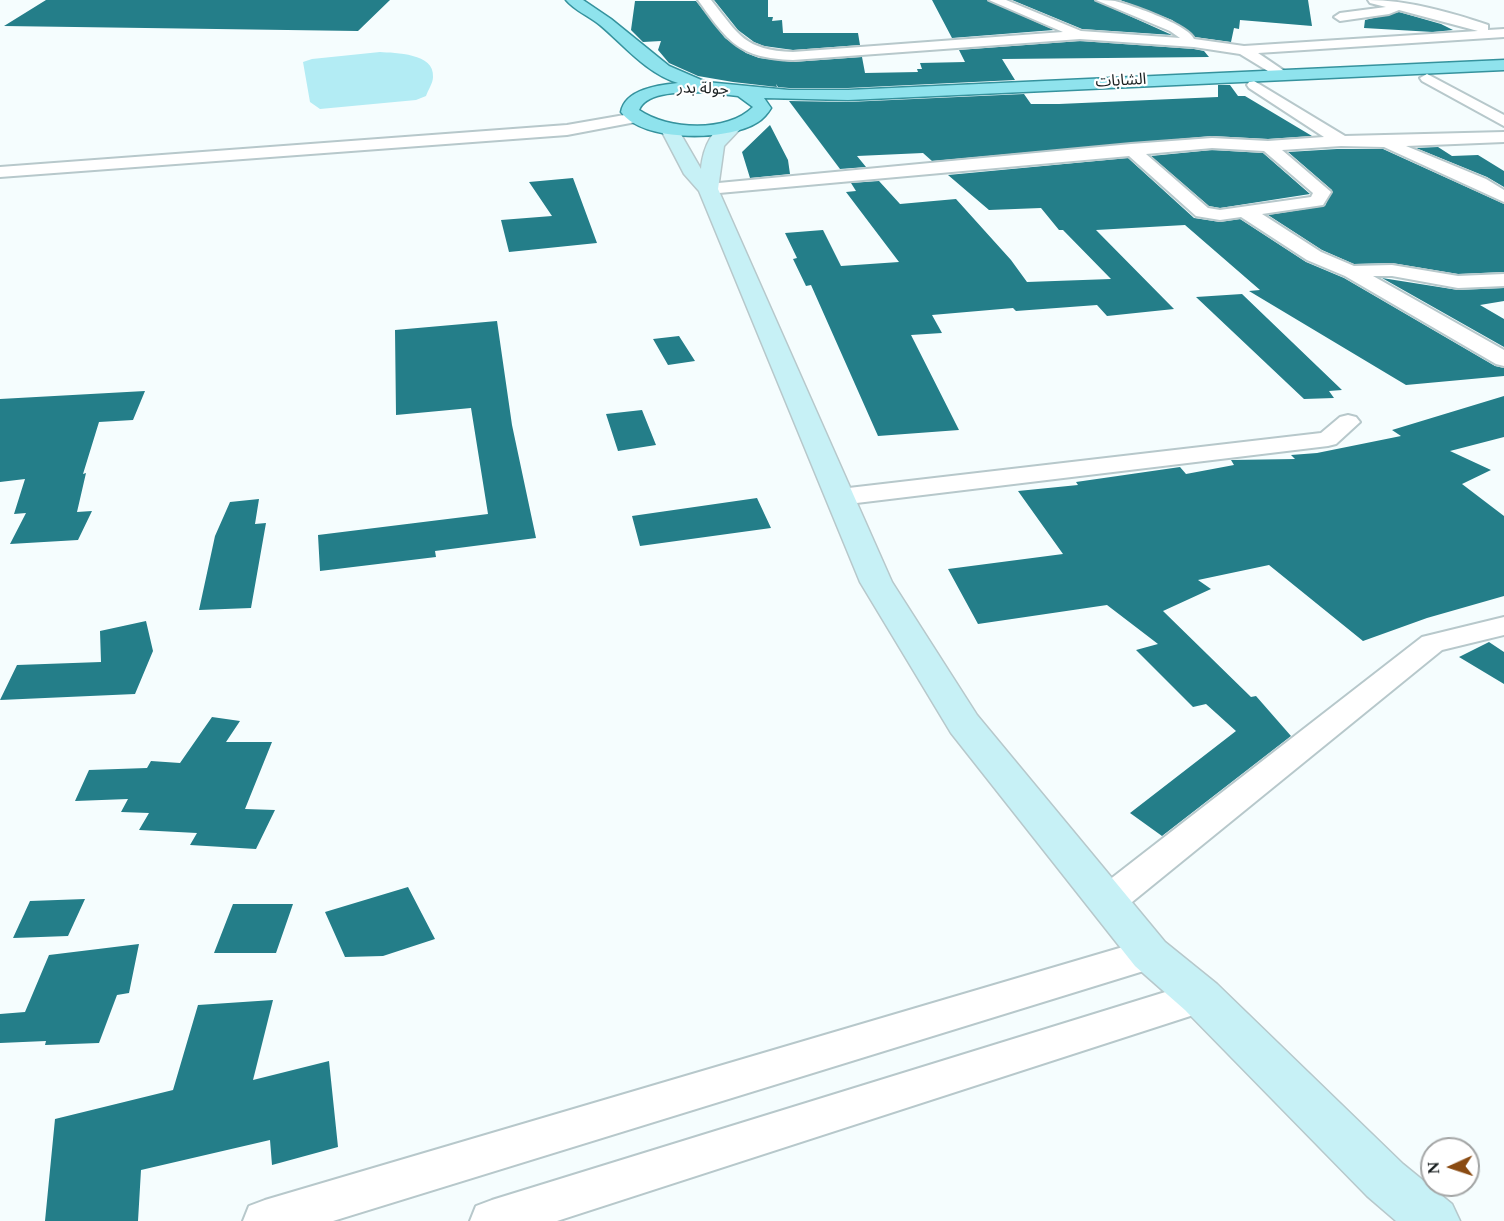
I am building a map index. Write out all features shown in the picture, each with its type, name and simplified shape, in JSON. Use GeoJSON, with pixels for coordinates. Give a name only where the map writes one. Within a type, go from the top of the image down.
{"type":"FeatureCollection","features":[{"type":"Feature","properties":{"kind":"main road"},"geometry":{"type":"LineString","coordinates":[[565,2],[636,83],[630,112],[636,118]]}},
{"type":"Feature","properties":{"kind":"main road"},"geometry":{"type":"LineString","coordinates":[[565,2],[596,13],[660,70],[692,82],[730,90]]}},
{"type":"Feature","properties":{"kind":"main road","name":"الشابات"},"geometry":{"type":"LineString","coordinates":[[730,90],[789,95],[848,95],[1504,65]]}},
{"type":"Feature","properties":{"kind":"main road","name":"الشابات"},"geometry":{"type":"LineString","coordinates":[[758,115],[799,108],[854,104],[1504,74]]}},
{"type":"Feature","properties":{"kind":"main road","name":"جولة بدر"},"geometry":{"type":"LineString","coordinates":[[636,83],[648,94],[683,87],[730,90],[760,102],[762,108],[758,115],[735,125],[691,130],[669,128],[636,118]]}},
{"type":"Feature","properties":{"kind":"main road"},"geometry":{"type":"LineString","coordinates":[[708,189],[712,146],[721,135],[735,125]]}},
{"type":"Feature","properties":{"kind":"main road"},"geometry":{"type":"LineString","coordinates":[[669,128],[694,174],[708,189],[876,582],[964,724],[1150,954],[1202,997],[1384,1180],[1434,1221]]}},
{"type":"Feature","properties":{"kind":"street"},"geometry":{"type":"LineString","coordinates":[[704,0],[738,42],[749,51],[767,56],[1080,35],[1194,43],[1245,50],[1500,34]]}},
{"type":"Feature","properties":{"kind":"street"},"geometry":{"type":"LineString","coordinates":[[995,0],[1080,35]]}},
{"type":"Feature","properties":{"kind":"street"},"geometry":{"type":"LineString","coordinates":[[1102,0],[1175,28],[1194,43]]}},
{"type":"Feature","properties":{"kind":"street"},"geometry":{"type":"LineString","coordinates":[[1374,0],[1405,2],[1500,34]]}},
{"type":"Feature","properties":{"kind":"street"},"geometry":{"type":"LineString","coordinates":[[1340,17],[1389,10],[1405,2]]}},
{"type":"Feature","properties":{"kind":"street"},"geometry":{"type":"LineString","coordinates":[[1245,50],[1281,75]]}},
{"type":"Feature","properties":{"kind":"street"},"geometry":{"type":"LineString","coordinates":[[1427,78],[1504,121]]}},
{"type":"Feature","properties":{"kind":"street"},"geometry":{"type":"LineString","coordinates":[[1254,86],[1341,141]]}},
{"type":"Feature","properties":{"kind":"street"},"geometry":{"type":"LineString","coordinates":[[0,172],[567,130],[636,118]]}},
{"type":"Feature","properties":{"kind":"street"},"geometry":{"type":"LineString","coordinates":[[708,189],[1212,143],[1268,146],[1341,141],[1377,142],[1504,137]]}},
{"type":"Feature","properties":{"kind":"street"},"geometry":{"type":"LineString","coordinates":[[1377,142],[1405,150],[1504,197]]}},
{"type":"Feature","properties":{"kind":"street"},"geometry":{"type":"LineString","coordinates":[[1131,149],[1203,212],[1220,215],[1247,213],[1317,201],[1322,192],[1268,146]]}},
{"type":"Feature","properties":{"kind":"street"},"geometry":{"type":"LineString","coordinates":[[1247,213],[1314,256],[1352,272],[1504,359]]}},
{"type":"Feature","properties":{"kind":"street"},"geometry":{"type":"LineString","coordinates":[[1352,272],[1385,269],[1459,282],[1504,280]]}},
{"type":"Feature","properties":{"kind":"street"},"geometry":{"type":"LineString","coordinates":[[840,497],[1328,439],[1348,422]]}},
{"type":"Feature","properties":{"kind":"street"},"geometry":{"type":"LineString","coordinates":[[1108,901],[1432,643],[1504,626]]}},
{"type":"Feature","properties":{"kind":"street"},"geometry":{"type":"LineString","coordinates":[[266,1221],[1150,954]]}},
{"type":"Feature","properties":{"kind":"street"},"geometry":{"type":"LineString","coordinates":[[492,1221],[1202,997]]}},
{"type":"Feature","properties":{"kind":"shaded area"},"geometry":{"type":"Polygon","coordinates":[[[380,52],[413,56],[428,63],[433,77],[426,96],[416,100],[320,109],[310,102],[303,62],[312,59],[380,52]]]}},
{"type":"Feature","properties":{"kind":"building"},"geometry":{"type":"Polygon","coordinates":[[[46,0],[390,0],[358,31],[4,26],[46,0]]]}},
{"type":"Feature","properties":{"kind":"building"},"geometry":{"type":"Polygon","coordinates":[[[714,0],[768,0],[768,17],[773,17],[772,21],[782,20],[783,33],[858,33],[860,45],[793,50],[764,46],[754,42],[738,30],[714,0]]]}},
{"type":"Feature","properties":{"kind":"building"},"geometry":{"type":"Polygon","coordinates":[[[932,0],[987,0],[1054,30],[952,38],[932,0]]]}},
{"type":"Feature","properties":{"kind":"building"},"geometry":{"type":"Polygon","coordinates":[[[1012,0],[1094,0],[1172,35],[1082,29],[1012,0]]]}},
{"type":"Feature","properties":{"kind":"building"},"geometry":{"type":"Polygon","coordinates":[[[1120,0],[1308,0],[1312,26],[1240,20],[1239,29],[1234,28],[1231,42],[1195,37],[1172,20],[1120,0]]]}},
{"type":"Feature","properties":{"kind":"building"},"geometry":{"type":"Polygon","coordinates":[[[635,1],[696,1],[725,38],[746,53],[759,58],[793,62],[862,57],[865,73],[918,72],[917,69],[922,69],[920,63],[965,62],[959,50],[1080,41],[1194,49],[1204,51],[1209,57],[1002,59],[1015,80],[848,88],[789,88],[778,87],[776,84],[777,87],[698,76],[669,63],[658,50],[661,41],[643,42],[631,30],[635,1]]]}},
{"type":"Feature","properties":{"kind":"building"},"geometry":{"type":"Polygon","coordinates":[[[1399,12],[1441,24],[1453,30],[1433,32],[1364,28],[1365,20],[1399,12]]]}},
{"type":"Feature","properties":{"kind":"building"},"geometry":{"type":"Polygon","coordinates":[[[1218,85],[1230,85],[1238,96],[1245,96],[1312,136],[1268,139],[1212,136],[932,161],[923,153],[857,156],[866,167],[840,169],[789,101],[848,102],[1024,94],[1031,104],[1059,104],[1218,97],[1218,85]]]}},
{"type":"Feature","properties":{"kind":"building"},"geometry":{"type":"Polygon","coordinates":[[[770,125],[788,160],[790,174],[750,178],[742,152],[770,125]]]}},
{"type":"Feature","properties":{"kind":"building"},"geometry":{"type":"Polygon","coordinates":[[[1438,147],[1452,156],[1478,155],[1504,171],[1504,187],[1487,177],[1416,148],[1438,147]]]}},
{"type":"Feature","properties":{"kind":"building"},"geometry":{"type":"Polygon","coordinates":[[[1383,149],[1504,204],[1504,272],[1458,274],[1392,263],[1354,264],[1322,250],[1268,215],[1325,206],[1332,190],[1288,152],[1383,149]]]}},
{"type":"Feature","properties":{"kind":"building"},"geometry":{"type":"Polygon","coordinates":[[[1212,150],[1263,153],[1310,194],[1220,208],[1209,206],[1151,156],[1212,150]]]}},
{"type":"Feature","properties":{"kind":"building"},"geometry":{"type":"Polygon","coordinates":[[[1128,158],[1194,218],[1220,222],[1240,219],[1306,262],[1344,278],[1495,366],[1504,368],[1504,376],[1406,385],[1249,291],[1260,290],[1185,225],[1096,230],[1174,309],[1107,316],[1097,305],[1016,311],[1013,308],[932,315],[942,333],[911,335],[959,430],[878,436],[811,285],[806,286],[793,259],[797,258],[785,233],[823,230],[841,266],[899,262],[846,192],[856,191],[851,183],[879,181],[900,204],[956,199],[1011,260],[1027,282],[1111,279],[1063,230],[1059,230],[1041,208],[989,210],[948,175],[1128,158]]]}},
{"type":"Feature","properties":{"kind":"building"},"geometry":{"type":"Polygon","coordinates":[[[573,178],[597,243],[509,252],[501,220],[552,216],[529,182],[573,178]]]}},
{"type":"Feature","properties":{"kind":"building"},"geometry":{"type":"Polygon","coordinates":[[[1382,278],[1458,290],[1504,288],[1504,301],[1480,305],[1504,319],[1504,347],[1382,278]]]}},
{"type":"Feature","properties":{"kind":"building"},"geometry":{"type":"Polygon","coordinates":[[[1242,294],[1342,390],[1329,391],[1334,398],[1304,399],[1196,297],[1242,294]]]}},
{"type":"Feature","properties":{"kind":"building"},"geometry":{"type":"Polygon","coordinates":[[[497,321],[512,425],[536,538],[435,551],[436,557],[320,571],[318,535],[488,514],[471,408],[396,415],[395,330],[497,321]]]}},
{"type":"Feature","properties":{"kind":"building"},"geometry":{"type":"Polygon","coordinates":[[[679,336],[695,361],[668,365],[653,339],[679,336]]]}},
{"type":"Feature","properties":{"kind":"building"},"geometry":{"type":"Polygon","coordinates":[[[145,391],[133,420],[99,422],[83,474],[86,473],[77,512],[92,511],[78,540],[10,544],[26,513],[14,514],[25,479],[0,482],[0,399],[145,391]]]}},
{"type":"Feature","properties":{"kind":"building"},"geometry":{"type":"Polygon","coordinates":[[[1504,396],[1504,437],[1450,451],[1491,470],[1462,484],[1504,516],[1504,596],[1427,618],[1363,641],[1269,565],[1198,580],[1211,589],[1163,611],[1251,697],[1256,696],[1291,736],[1162,836],[1130,813],[1236,731],[1206,704],[1193,707],[1136,650],[1158,644],[1107,605],[978,624],[948,569],[1063,554],[1018,491],[1078,485],[1076,482],[1180,467],[1186,474],[1234,465],[1231,460],[1295,459],[1291,455],[1317,453],[1401,436],[1392,430],[1504,396]]]}},
{"type":"Feature","properties":{"kind":"building"},"geometry":{"type":"Polygon","coordinates":[[[642,410],[656,445],[618,451],[606,414],[642,410]]]}},
{"type":"Feature","properties":{"kind":"building"},"geometry":{"type":"Polygon","coordinates":[[[757,498],[771,528],[640,546],[632,516],[757,498]]]}},
{"type":"Feature","properties":{"kind":"building"},"geometry":{"type":"Polygon","coordinates":[[[259,499],[255,524],[266,523],[251,608],[199,610],[215,536],[230,502],[259,499]]]}},
{"type":"Feature","properties":{"kind":"building"},"geometry":{"type":"Polygon","coordinates":[[[146,621],[153,651],[135,694],[0,700],[17,665],[101,662],[100,631],[146,621]]]}},
{"type":"Feature","properties":{"kind":"building"},"geometry":{"type":"Polygon","coordinates":[[[1489,642],[1504,652],[1504,684],[1459,657],[1489,642]]]}},
{"type":"Feature","properties":{"kind":"building"},"geometry":{"type":"Polygon","coordinates":[[[212,717],[240,721],[226,742],[272,742],[245,809],[275,810],[256,849],[190,845],[197,833],[139,830],[149,813],[121,812],[128,799],[75,801],[89,770],[147,768],[151,761],[180,763],[212,717]]]}},
{"type":"Feature","properties":{"kind":"building"},"geometry":{"type":"Polygon","coordinates":[[[408,887],[435,939],[383,956],[345,957],[325,912],[408,887]]]}},
{"type":"Feature","properties":{"kind":"building"},"geometry":{"type":"Polygon","coordinates":[[[85,899],[68,936],[13,938],[30,901],[85,899]]]}},
{"type":"Feature","properties":{"kind":"building"},"geometry":{"type":"Polygon","coordinates":[[[233,904],[293,904],[276,953],[214,953],[233,904]]]}},
{"type":"Feature","properties":{"kind":"building"},"geometry":{"type":"Polygon","coordinates":[[[139,944],[129,993],[117,995],[99,1043],[45,1045],[46,1041],[0,1043],[0,1014],[25,1012],[49,955],[139,944]]]}},
{"type":"Feature","properties":{"kind":"building"},"geometry":{"type":"Polygon","coordinates":[[[273,1000],[253,1080],[329,1061],[338,1147],[272,1165],[270,1140],[141,1170],[138,1221],[45,1221],[55,1119],[173,1090],[198,1005],[273,1000]]]}}]}
